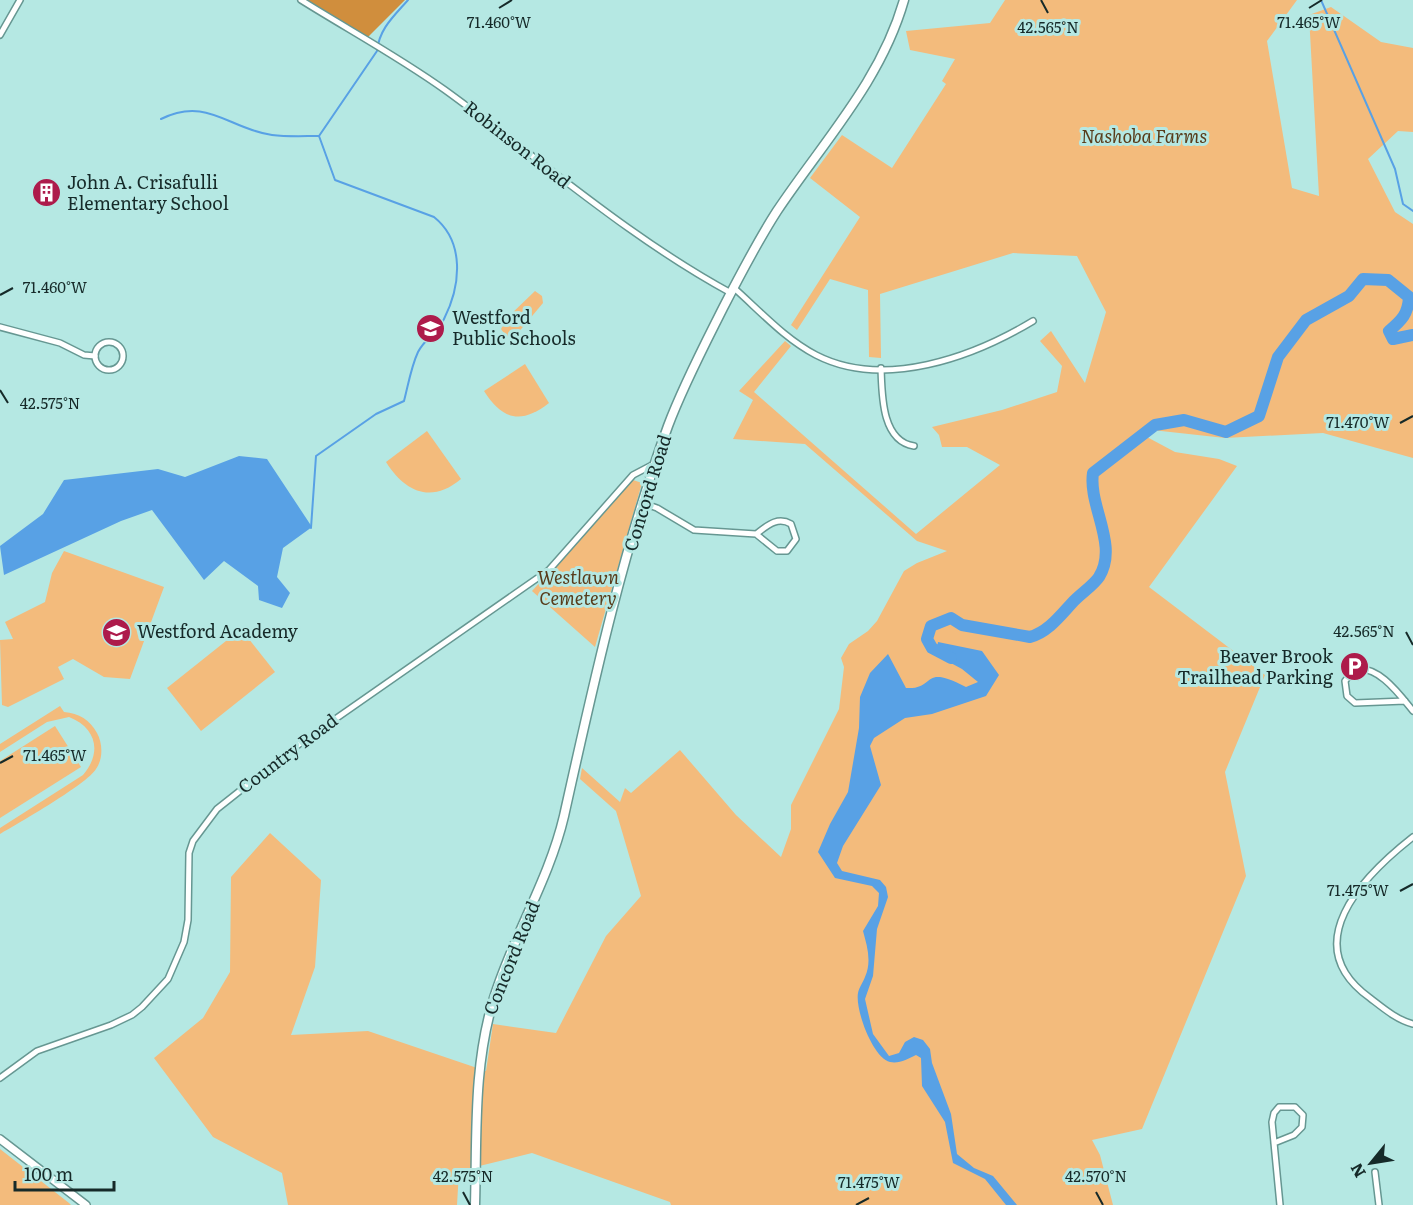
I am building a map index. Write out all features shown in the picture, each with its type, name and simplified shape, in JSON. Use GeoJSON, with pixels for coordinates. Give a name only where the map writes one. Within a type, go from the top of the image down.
{"type":"FeatureCollection","features":[{"type":"Feature","properties":{"kind":"main road","name":"Concord Road"},"geometry":{"type":"LineString","coordinates":[[475,1205],[483,1037],[499,983],[552,858],[605,641],[643,503],[669,423],[733,291],[777,213],[867,83],[891,37],[904,0]]}},
{"type":"Feature","properties":{"kind":"street"},"geometry":{"type":"LineString","coordinates":[[0,35],[20,0]]}},
{"type":"Feature","properties":{"kind":"street","name":"Robinson Road"},"geometry":{"type":"LineString","coordinates":[[301,0],[429,79],[560,179],[695,272],[733,291],[794,340],[817,355],[841,364],[881,368],[953,360],[975,352],[1033,321]]}},
{"type":"Feature","properties":{"kind":"street"},"geometry":{"type":"LineString","coordinates":[[0,327],[60,343],[84,356],[95,356]]}},
{"type":"Feature","properties":{"kind":"street"},"geometry":{"type":"LineString","coordinates":[[109,342],[118,345],[124,356],[119,367],[108,371],[98,365],[95,356],[100,346],[109,342]]}},
{"type":"Feature","properties":{"kind":"street"},"geometry":{"type":"LineString","coordinates":[[881,368],[888,422],[901,442],[914,446]]}},
{"type":"Feature","properties":{"kind":"street","name":"Country Road"},"geometry":{"type":"LineString","coordinates":[[0,1078],[37,1051],[111,1026],[132,1015],[168,979],[184,942],[189,903],[189,853],[193,841],[217,809],[298,745],[549,570],[633,475],[655,464]]}},
{"type":"Feature","properties":{"kind":"street"},"geometry":{"type":"LineString","coordinates":[[643,503],[657,508],[694,530],[756,534],[777,551],[787,550],[796,538],[791,524],[782,520],[772,523],[756,534]]}},
{"type":"Feature","properties":{"kind":"street"},"geometry":{"type":"LineString","coordinates":[[1405,700],[1355,703],[1347,696],[1344,681],[1354,670],[1369,670],[1405,700],[1413,711]]}},
{"type":"Feature","properties":{"kind":"street"},"geometry":{"type":"LineString","coordinates":[[1413,837],[1382,863],[1359,889],[1342,921],[1336,947],[1338,962],[1350,982],[1394,1016],[1413,1024]]}},
{"type":"Feature","properties":{"kind":"street"},"geometry":{"type":"LineString","coordinates":[[1274,1143],[1300,1130],[1303,1119],[1298,1109],[1287,1105],[1276,1110],[1272,1122],[1274,1143],[1280,1205]]}},
{"type":"Feature","properties":{"kind":"street"},"geometry":{"type":"LineString","coordinates":[[0,1138],[86,1205]]}},
{"type":"Feature","properties":{"kind":"street"},"geometry":{"type":"LineString","coordinates":[[1376,1172],[1378,1205]]}},
{"type":"Feature","properties":{"kind":"green space","name":"Nashoba Farms"},"geometry":{"type":"Polygon","coordinates":[[[1005,0],[1297,0],[1267,41],[1292,188],[1319,196],[1309,15],[1331,7],[1381,42],[1413,48],[1413,132],[1398,131],[1368,159],[1395,212],[1413,224],[1413,458],[1323,433],[1225,438],[1152,430],[1145,436],[1175,452],[1219,459],[1237,466],[1149,587],[1265,675],[1225,772],[1246,876],[1142,1129],[1092,1140],[1100,1155],[1113,1205],[671,1205],[670,1202],[532,1153],[459,1171],[457,1205],[288,1205],[282,1173],[213,1137],[154,1058],[203,1018],[230,972],[231,877],[270,833],[321,880],[315,967],[291,1035],[368,1031],[486,1071],[493,1024],[556,1033],[606,936],[641,896],[616,811],[580,779],[582,768],[620,802],[625,788],[631,793],[680,750],[736,815],[781,857],[791,829],[791,805],[839,709],[844,667],[841,658],[849,644],[868,631],[877,621],[904,571],[947,551],[917,541],[805,444],[733,439],[753,400],[739,391],[785,341],[791,346],[754,392],[916,534],[1000,465],[967,447],[942,447],[939,435],[932,427],[1002,410],[1057,392],[1062,366],[1040,341],[1051,331],[1085,383],[1106,312],[1077,256],[1013,253],[880,294],[881,358],[869,357],[868,290],[830,279],[797,330],[791,325],[860,217],[810,178],[842,135],[892,168],[946,84],[942,81],[955,59],[910,50],[906,31],[990,23],[1005,0]]]}},
{"type":"Feature","properties":{"kind":"green space"},"geometry":{"type":"Polygon","coordinates":[[[535,291],[542,296],[543,303],[517,334],[513,337],[506,336],[501,329],[508,317],[535,291]]]}},
{"type":"Feature","properties":{"kind":"green space"},"geometry":{"type":"Polygon","coordinates":[[[525,364],[549,403],[530,414],[514,416],[506,414],[491,401],[484,391],[525,364]]]}},
{"type":"Feature","properties":{"kind":"green space"},"geometry":{"type":"Polygon","coordinates":[[[427,431],[461,479],[450,487],[429,493],[410,487],[393,472],[386,462],[427,431]]]}},
{"type":"Feature","properties":{"kind":"green space","name":"Westlawn Cemetery"},"geometry":{"type":"Polygon","coordinates":[[[633,480],[642,483],[595,647],[532,591],[633,480]]]}},
{"type":"Feature","properties":{"kind":"green space"},"geometry":{"type":"Polygon","coordinates":[[[64,551],[164,587],[130,679],[104,677],[73,659],[58,667],[64,679],[8,707],[2,705],[0,640],[13,639],[5,622],[45,602],[52,573],[64,551]]]}},
{"type":"Feature","properties":{"kind":"green space"},"geometry":{"type":"Polygon","coordinates":[[[241,629],[275,672],[201,731],[167,688],[241,629]]]}},
{"type":"Feature","properties":{"kind":"green space"},"geometry":{"type":"Polygon","coordinates":[[[60,706],[64,712],[84,718],[94,728],[101,747],[98,765],[80,784],[0,834],[0,828],[83,775],[89,767],[94,750],[91,734],[69,717],[47,722],[0,752],[0,744],[60,706]]]}},
{"type":"Feature","properties":{"kind":"green space"},"geometry":{"type":"Polygon","coordinates":[[[55,726],[81,767],[0,818],[0,761],[55,726]]]}},
{"type":"Feature","properties":{"kind":"green space"},"geometry":{"type":"Polygon","coordinates":[[[0,1149],[69,1203],[71,1205],[0,1205],[0,1149]]]}},
{"type":"Feature","properties":{"kind":"shaded area"},"geometry":{"type":"Polygon","coordinates":[[[302,0],[405,0],[365,40],[302,0]]]}},
{"type":"Feature","properties":{"kind":"water"},"geometry":{"type":"Polygon","coordinates":[[[239,456],[267,459],[312,527],[283,548],[277,577],[290,593],[282,608],[259,600],[258,586],[224,561],[204,580],[152,510],[121,521],[4,575],[0,546],[43,514],[64,480],[158,469],[185,477],[239,456]]]}},
{"type":"Feature","properties":{"kind":"water"},"geometry":{"type":"Polygon","coordinates":[[[938,642],[982,651],[999,675],[986,696],[932,714],[905,718],[874,738],[870,746],[881,785],[843,846],[837,863],[842,871],[880,880],[886,887],[888,897],[877,929],[873,976],[865,999],[873,1034],[889,1056],[899,1053],[905,1042],[914,1037],[923,1040],[930,1049],[932,1063],[951,1114],[957,1154],[974,1168],[993,1176],[1017,1205],[1006,1205],[985,1179],[953,1163],[945,1122],[922,1086],[921,1058],[916,1055],[900,1062],[890,1062],[877,1052],[862,1021],[858,993],[868,965],[863,931],[878,906],[879,893],[872,886],[835,878],[818,852],[848,792],[859,728],[860,697],[870,673],[888,654],[906,688],[916,688],[935,677],[942,677],[966,687],[978,682],[962,669],[936,655],[938,642]]]}},
{"type":"Feature","properties":{"kind":"waterway"},"geometry":{"type":"LineString","coordinates":[[311,528],[316,456],[376,414],[404,401],[418,352],[444,319],[454,292],[457,265],[455,251],[444,227],[434,217],[335,180],[319,136],[377,51],[378,43],[388,23],[408,0]]}},
{"type":"Feature","properties":{"kind":"waterway"},"geometry":{"type":"LineString","coordinates":[[1321,0],[1395,169],[1403,204],[1413,211]]}},
{"type":"Feature","properties":{"kind":"waterway"},"geometry":{"type":"LineString","coordinates":[[161,119],[177,113],[205,112],[257,132],[272,135],[319,136]]}},
{"type":"Feature","properties":{"kind":"waterway"},"geometry":{"type":"LineString","coordinates":[[951,658],[932,648],[927,639],[931,626],[951,618],[962,625],[1030,637],[1053,623],[1099,577],[1104,565],[1105,539],[1095,499],[1093,473],[1155,425],[1184,420],[1226,432],[1259,416],[1278,357],[1306,320],[1349,296],[1363,279],[1388,280],[1409,297],[1404,316],[1389,331],[1393,339],[1413,335]]}},
{"type":"Feature","properties":{"kind":"waterway"},"geometry":{"type":"LineString","coordinates":[[1409,310],[1413,300]]}},
{"type":"Feature","properties":{"kind":"place","name":"John A. Crisafulli Elementary School"},"geometry":{"type":"Point","coordinates":[46,193]}},
{"type":"Feature","properties":{"kind":"place","name":"Westford Public Schools"},"geometry":{"type":"Point","coordinates":[431,328]}},
{"type":"Feature","properties":{"kind":"place","name":"Westford Academy"},"geometry":{"type":"Point","coordinates":[116,632]}},
{"type":"Feature","properties":{"kind":"place","name":"Beaver Brook Trailhead Parking"},"geometry":{"type":"Point","coordinates":[1354,667]}}]}
